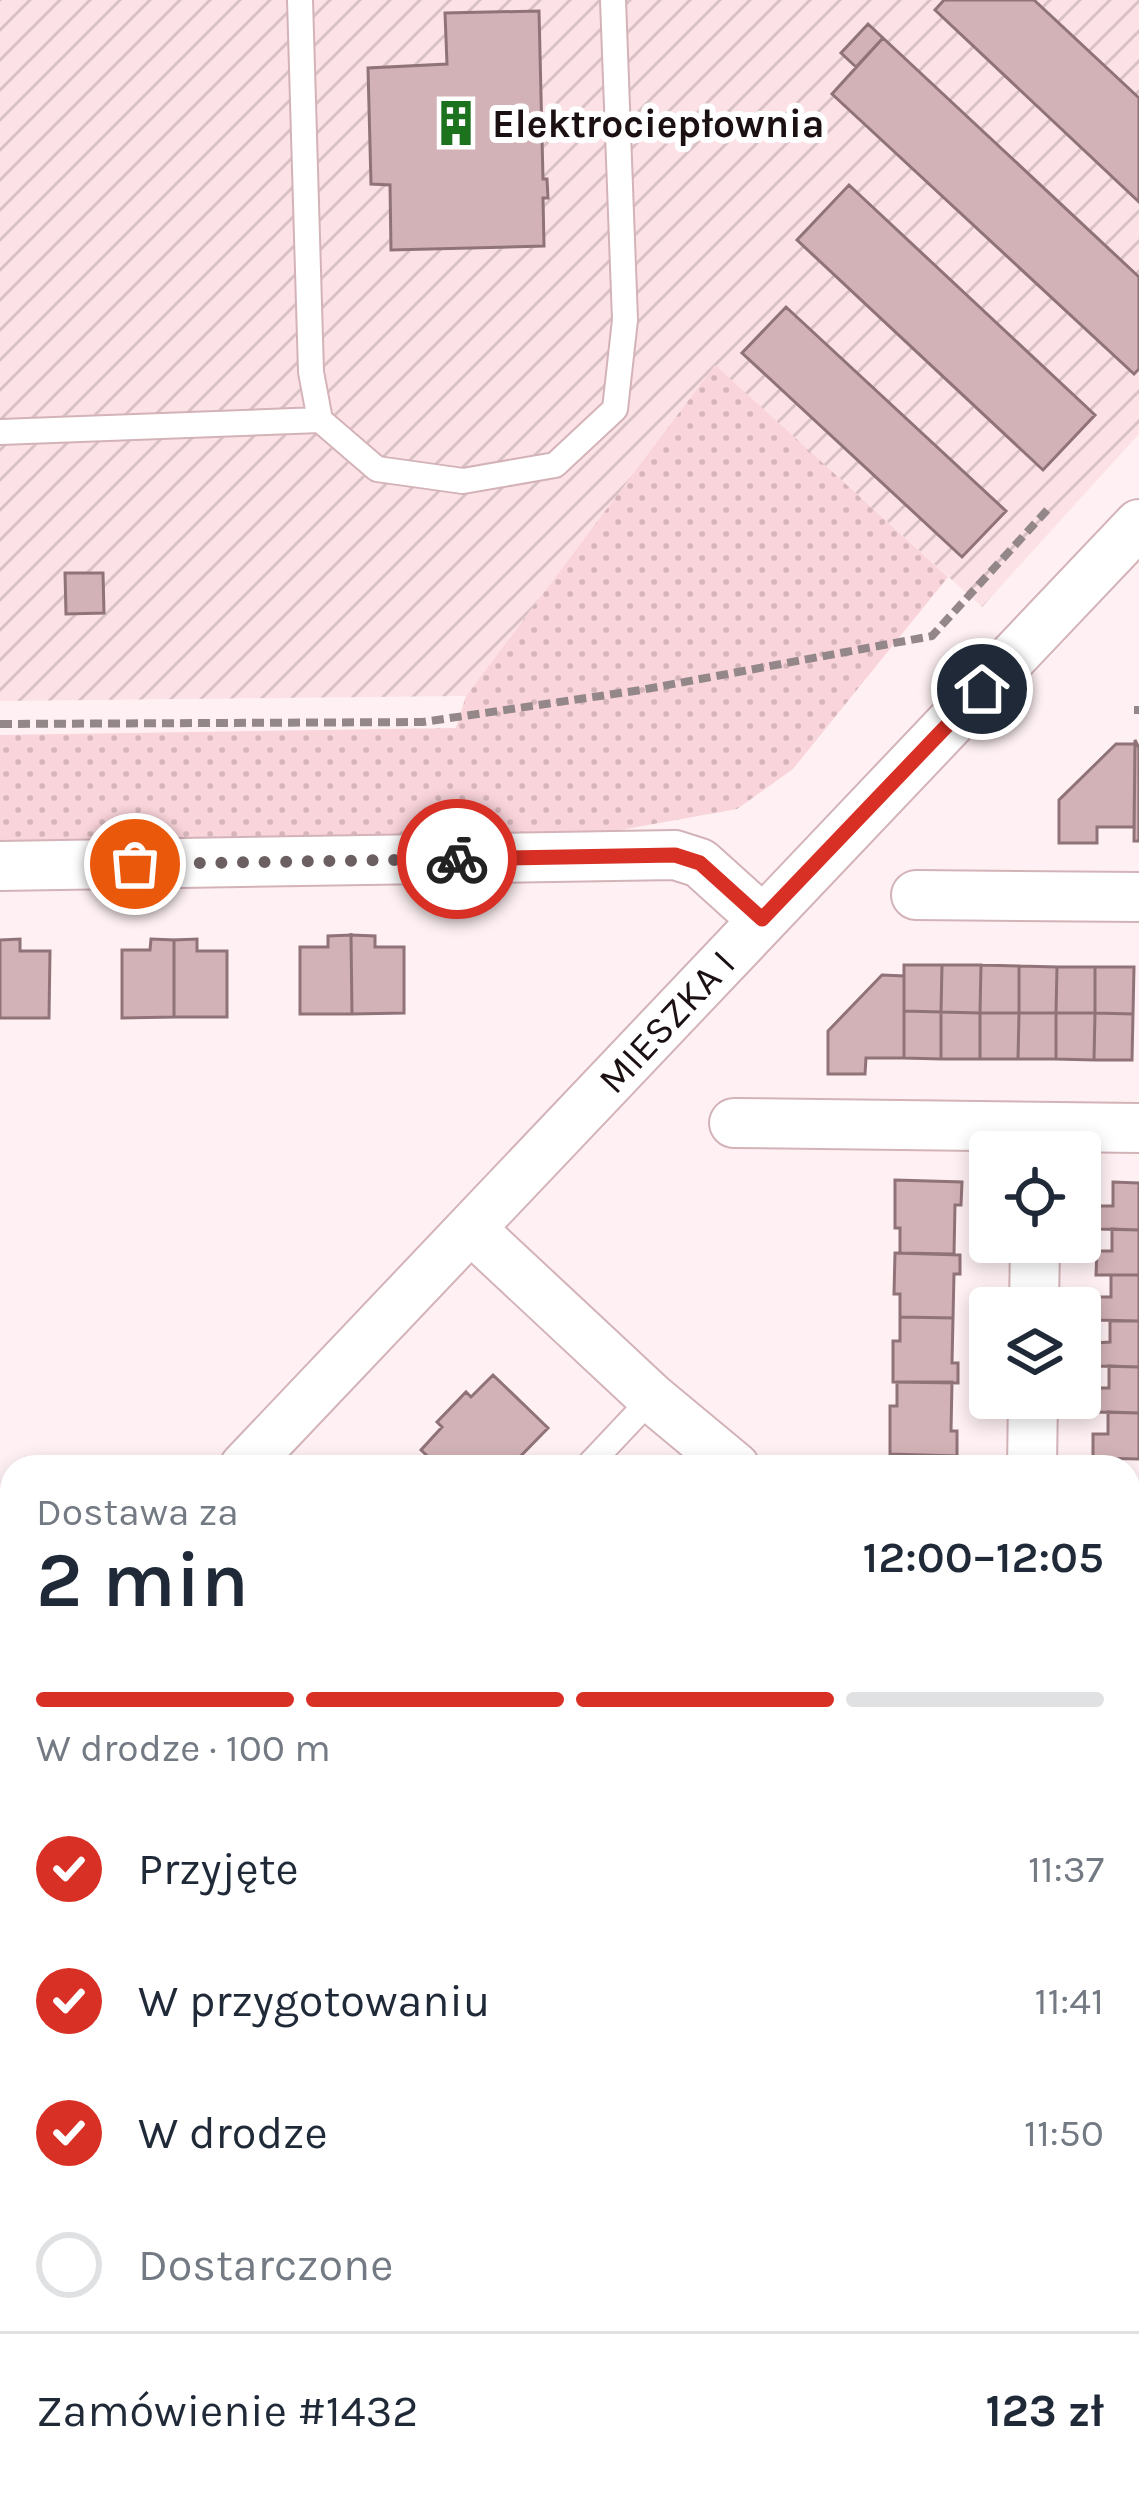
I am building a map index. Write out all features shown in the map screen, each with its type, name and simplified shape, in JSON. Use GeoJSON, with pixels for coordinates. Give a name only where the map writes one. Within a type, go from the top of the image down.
{"type":"FeatureCollection","features":[{"type":"Feature","properties":{"kind":"street","name":"MIESZKA I"},"geometry":{"type":"LineString","coordinates":[[255,1455],[1139,524]]}},
{"type":"Feature","properties":{"kind":"street"},"geometry":{"type":"LineString","coordinates":[[0,866],[675,855],[700,863],[762,919]]}},
{"type":"Feature","properties":{"kind":"street"},"geometry":{"type":"LineString","coordinates":[[916,895],[1139,897]]}},
{"type":"Feature","properties":{"kind":"street"},"geometry":{"type":"LineString","coordinates":[[734,1123],[969,1136]]}},
{"type":"Feature","properties":{"kind":"street"},"geometry":{"type":"LineString","coordinates":[[1101,1132],[1139,1128]]}},
{"type":"Feature","properties":{"kind":"street"},"geometry":{"type":"LineString","coordinates":[[471,1228],[652,1398],[721,1455]]}},
{"type":"Feature","properties":{"kind":"street"},"geometry":{"type":"LineString","coordinates":[[1032,1455],[1033,1419]]}},
{"type":"Feature","properties":{"kind":"lane"},"geometry":{"type":"LineString","coordinates":[[300,0],[311,372],[320,421],[377,469],[463,481],[555,465],[615,409],[626,320],[613,0]]}},
{"type":"Feature","properties":{"kind":"lane"},"geometry":{"type":"LineString","coordinates":[[0,432],[320,421]]}},
{"type":"Feature","properties":{"kind":"lane"},"geometry":{"type":"LineString","coordinates":[[597,1455],[652,1398]]}},
{"type":"Feature","properties":{"kind":"path"},"geometry":{"type":"LineString","coordinates":[[0,724],[423,722],[641,690],[932,636],[1049,508]]}},
{"type":"Feature","properties":{"kind":"shaded area","name":"Elektrociepłownia"},"geometry":{"type":"Polygon","coordinates":[[[0,0],[1139,0],[1139,434],[982,607],[715,366],[466,696],[0,701],[0,0]]]}},
{"type":"Feature","properties":{"kind":"shaded area"},"geometry":{"type":"Polygon","coordinates":[[[715,365],[948,577],[793,769],[737,809],[504,851],[0,855],[0,735],[456,728],[466,696],[715,365]]]}},
{"type":"Feature","properties":{"kind":"building"},"geometry":{"type":"Polygon","coordinates":[[[944,0],[1034,0],[1139,98],[1139,202],[935,10],[944,0]]]}},
{"type":"Feature","properties":{"kind":"building","name":"Elektrociepłownia"},"geometry":{"type":"Polygon","coordinates":[[[539,11],[543,179],[547,179],[548,198],[543,198],[544,246],[391,250],[390,185],[371,184],[368,68],[447,64],[445,13],[539,11]]]}},
{"type":"Feature","properties":{"kind":"building"},"geometry":{"type":"Polygon","coordinates":[[[868,24],[883,38],[856,67],[841,53],[868,24]]]}},
{"type":"Feature","properties":{"kind":"building"},"geometry":{"type":"Polygon","coordinates":[[[883,38],[1139,277],[1139,369],[1134,374],[832,94],[883,38]]]}},
{"type":"Feature","properties":{"kind":"building"},"geometry":{"type":"Polygon","coordinates":[[[849,185],[1095,415],[1043,470],[797,240],[849,185]]]}},
{"type":"Feature","properties":{"kind":"building"},"geometry":{"type":"Polygon","coordinates":[[[786,307],[1006,511],[962,557],[742,353],[786,307]]]}},
{"type":"Feature","properties":{"kind":"building"},"geometry":{"type":"Polygon","coordinates":[[[65,573],[103,573],[104,613],[66,614],[65,573]]]}},
{"type":"Feature","properties":{"kind":"building"},"geometry":{"type":"Polygon","coordinates":[[[1135,740],[1139,748],[1139,841],[1134,841],[1135,740]]]}},
{"type":"Feature","properties":{"kind":"building"},"geometry":{"type":"Polygon","coordinates":[[[1116,744],[1135,744],[1134,827],[1097,827],[1097,843],[1059,843],[1059,800],[1116,744]]]}},
{"type":"Feature","properties":{"kind":"building"},"geometry":{"type":"Polygon","coordinates":[[[351,935],[352,1014],[300,1014],[300,947],[328,947],[328,936],[351,935]]]}},
{"type":"Feature","properties":{"kind":"building"},"geometry":{"type":"Polygon","coordinates":[[[351,935],[375,936],[375,947],[404,947],[404,1013],[352,1014],[351,935]]]}},
{"type":"Feature","properties":{"kind":"building"},"geometry":{"type":"Polygon","coordinates":[[[20,939],[20,951],[50,951],[49,1018],[0,1018],[0,940],[20,939]]]}},
{"type":"Feature","properties":{"kind":"building"},"geometry":{"type":"Polygon","coordinates":[[[151,939],[174,940],[174,1017],[122,1018],[122,950],[150,950],[151,939]]]}},
{"type":"Feature","properties":{"kind":"building"},"geometry":{"type":"Polygon","coordinates":[[[197,939],[197,951],[227,951],[227,1017],[174,1017],[174,940],[197,939]]]}},
{"type":"Feature","properties":{"kind":"building"},"geometry":{"type":"Polygon","coordinates":[[[904,965],[942,965],[941,1012],[904,1011],[904,965]]]}},
{"type":"Feature","properties":{"kind":"building"},"geometry":{"type":"Polygon","coordinates":[[[942,965],[981,965],[980,1013],[941,1012],[942,965]]]}},
{"type":"Feature","properties":{"kind":"building"},"geometry":{"type":"Polygon","coordinates":[[[981,965],[1019,966],[1019,1013],[980,1013],[981,965]]]}},
{"type":"Feature","properties":{"kind":"building"},"geometry":{"type":"Polygon","coordinates":[[[1019,966],[1057,967],[1056,1013],[1019,1013],[1019,966]]]}},
{"type":"Feature","properties":{"kind":"building"},"geometry":{"type":"Polygon","coordinates":[[[1057,967],[1095,967],[1095,1013],[1056,1013],[1057,967]]]}},
{"type":"Feature","properties":{"kind":"building"},"geometry":{"type":"Polygon","coordinates":[[[1095,967],[1134,967],[1133,1014],[1095,1013],[1095,967]]]}},
{"type":"Feature","properties":{"kind":"building"},"geometry":{"type":"Polygon","coordinates":[[[882,975],[904,976],[904,1058],[866,1058],[865,1074],[828,1074],[828,1031],[882,975]]]}},
{"type":"Feature","properties":{"kind":"building"},"geometry":{"type":"Polygon","coordinates":[[[904,1011],[941,1012],[941,1059],[904,1058],[904,1011]]]}},
{"type":"Feature","properties":{"kind":"building"},"geometry":{"type":"Polygon","coordinates":[[[941,1012],[980,1013],[980,1059],[941,1059],[941,1012]]]}},
{"type":"Feature","properties":{"kind":"building"},"geometry":{"type":"Polygon","coordinates":[[[980,1013],[1019,1013],[1018,1059],[980,1059],[980,1013]]]}},
{"type":"Feature","properties":{"kind":"building"},"geometry":{"type":"Polygon","coordinates":[[[1019,1013],[1056,1013],[1056,1059],[1018,1059],[1019,1013]]]}},
{"type":"Feature","properties":{"kind":"building"},"geometry":{"type":"Polygon","coordinates":[[[1056,1013],[1095,1013],[1094,1060],[1056,1059],[1056,1013]]]}},
{"type":"Feature","properties":{"kind":"building"},"geometry":{"type":"Polygon","coordinates":[[[1095,1013],[1133,1014],[1132,1060],[1094,1060],[1095,1013]]]}},
{"type":"Feature","properties":{"kind":"building"},"geometry":{"type":"Polygon","coordinates":[[[895,1180],[962,1182],[961,1205],[955,1205],[954,1254],[900,1253],[895,1180]]]}},
{"type":"Feature","properties":{"kind":"building"},"geometry":{"type":"Polygon","coordinates":[[[1113,1182],[1139,1183],[1139,1230],[1101,1229],[1101,1206],[1113,1206],[1113,1182]]]}},
{"type":"Feature","properties":{"kind":"building"},"geometry":{"type":"Polygon","coordinates":[[[1112,1229],[1139,1230],[1139,1275],[1096,1275],[1101,1251],[1112,1251],[1112,1229]]]}},
{"type":"Feature","properties":{"kind":"building"},"geometry":{"type":"Polygon","coordinates":[[[895,1253],[960,1255],[960,1274],[954,1274],[953,1318],[900,1317],[900,1294],[894,1294],[895,1253]]]}},
{"type":"Feature","properties":{"kind":"building"},"geometry":{"type":"Polygon","coordinates":[[[1111,1275],[1139,1275],[1139,1321],[1101,1320],[1101,1297],[1111,1297],[1111,1275]]]}},
{"type":"Feature","properties":{"kind":"building"},"geometry":{"type":"Polygon","coordinates":[[[900,1317],[953,1318],[952,1363],[958,1363],[958,1383],[893,1382],[893,1341],[900,1341],[900,1317]]]}},
{"type":"Feature","properties":{"kind":"building"},"geometry":{"type":"Polygon","coordinates":[[[1110,1321],[1139,1321],[1139,1367],[1101,1366],[1101,1343],[1110,1342],[1110,1321]]]}},
{"type":"Feature","properties":{"kind":"building"},"geometry":{"type":"Polygon","coordinates":[[[1109,1366],[1139,1367],[1139,1413],[1101,1412],[1101,1388],[1109,1388],[1109,1366]]]}},
{"type":"Feature","properties":{"kind":"building"},"geometry":{"type":"Polygon","coordinates":[[[493,1375],[548,1428],[522,1455],[426,1455],[421,1450],[442,1427],[437,1422],[466,1392],[471,1397],[493,1375]]]}},
{"type":"Feature","properties":{"kind":"building"},"geometry":{"type":"Polygon","coordinates":[[[897,1382],[952,1382],[951,1431],[957,1431],[957,1455],[890,1454],[890,1406],[897,1406],[897,1382]]]}},
{"type":"Feature","properties":{"kind":"building"},"geometry":{"type":"Polygon","coordinates":[[[1108,1412],[1139,1413],[1139,1455],[1093,1455],[1093,1434],[1108,1434],[1108,1412]]]}},
{"type":"Feature","properties":{"kind":"way so far"},"geometry":{"type":"LineString","coordinates":[[135,864],[457,859]]}},
{"type":"Feature","properties":{"kind":"place","name":"Elektrociepłownia"},"geometry":{"type":"Point","coordinates":[456,123]}},
{"type":"Feature","properties":{"kind":"route"},"geometry":{"type":"LineString","coordinates":[[457,859],[675,855],[700,863],[762,919],[982,689]]}}]}
